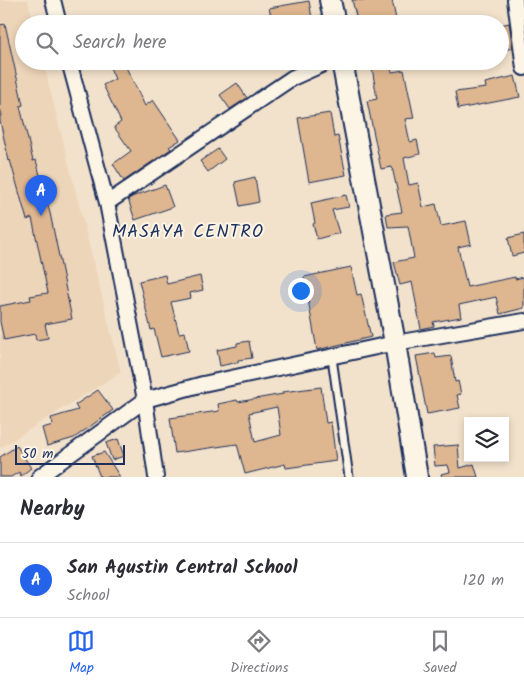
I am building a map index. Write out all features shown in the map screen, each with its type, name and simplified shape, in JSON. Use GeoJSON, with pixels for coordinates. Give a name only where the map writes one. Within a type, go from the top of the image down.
{"type":"FeatureCollection","features":[{"type":"Feature","properties":{"kind":"main road"},"geometry":{"type":"LineString","coordinates":[[330,0],[333,15]]}},
{"type":"Feature","properties":{"kind":"main road"},"geometry":{"type":"LineString","coordinates":[[344,70],[395,343],[417,477]]}},
{"type":"Feature","properties":{"kind":"street"},"geometry":{"type":"LineString","coordinates":[[53,0],[57,15]]}},
{"type":"Feature","properties":{"kind":"street"},"geometry":{"type":"LineString","coordinates":[[515,0],[524,68]]}},
{"type":"Feature","properties":{"kind":"street"},"geometry":{"type":"LineString","coordinates":[[71,70],[107,203],[145,400],[156,477]]}},
{"type":"Feature","properties":{"kind":"street"},"geometry":{"type":"LineString","coordinates":[[107,203],[292,78],[310,70]]}},
{"type":"Feature","properties":{"kind":"street"},"geometry":{"type":"LineString","coordinates":[[39,477],[145,400],[203,384],[332,358],[395,343],[524,321]]}},
{"type":"Feature","properties":{"kind":"lane"},"geometry":{"type":"LineString","coordinates":[[332,358],[349,477]]}},
{"type":"Feature","properties":{"kind":"shaded area"},"geometry":{"type":"Polygon","coordinates":[[[0,0],[28,0],[32,15],[15,15],[15,70],[45,70],[121,372],[0,448],[0,0]]]}},
{"type":"Feature","properties":{"kind":"building"},"geometry":{"type":"Polygon","coordinates":[[[352,0],[392,0],[395,15],[356,15],[352,0]]]}},
{"type":"Feature","properties":{"kind":"building"},"geometry":{"type":"Polygon","coordinates":[[[309,1],[311,15],[271,15],[269,8],[309,1]]]}},
{"type":"Feature","properties":{"kind":"building"},"geometry":{"type":"Polygon","coordinates":[[[509,23],[513,48],[509,49],[509,23]]]}},
{"type":"Feature","properties":{"kind":"building"},"geometry":{"type":"Polygon","coordinates":[[[5,24],[23,105],[20,106],[33,161],[36,160],[50,213],[72,319],[45,324],[48,338],[36,340],[35,334],[4,340],[0,322],[0,306],[31,300],[30,296],[48,293],[32,218],[27,220],[9,161],[0,121],[0,116],[2,116],[0,106],[0,25],[5,24]]]}},
{"type":"Feature","properties":{"kind":"building"},"geometry":{"type":"Polygon","coordinates":[[[111,70],[127,70],[145,106],[153,100],[180,140],[169,147],[171,149],[124,181],[113,164],[131,151],[114,127],[121,122],[103,85],[115,79],[111,70]]]}},
{"type":"Feature","properties":{"kind":"building"},"geometry":{"type":"Polygon","coordinates":[[[372,70],[391,70],[392,72],[404,70],[414,118],[405,119],[410,142],[417,140],[420,154],[404,158],[409,185],[418,183],[423,207],[436,204],[441,226],[466,221],[471,244],[458,247],[467,287],[515,277],[515,279],[524,277],[524,308],[500,314],[496,297],[459,305],[461,317],[433,322],[434,326],[421,329],[412,282],[400,285],[394,262],[414,258],[408,226],[388,227],[386,214],[402,212],[392,167],[381,169],[367,101],[377,99],[372,70]]]}},
{"type":"Feature","properties":{"kind":"building"},"geometry":{"type":"Polygon","coordinates":[[[515,76],[520,97],[458,109],[455,92],[486,88],[485,83],[515,76]]]}},
{"type":"Feature","properties":{"kind":"building"},"geometry":{"type":"Polygon","coordinates":[[[237,83],[247,98],[230,109],[220,95],[237,83]]]}},
{"type":"Feature","properties":{"kind":"building"},"geometry":{"type":"Polygon","coordinates":[[[330,113],[334,137],[338,136],[346,175],[309,182],[298,118],[330,113]]]}},
{"type":"Feature","properties":{"kind":"building"},"geometry":{"type":"Polygon","coordinates":[[[218,149],[225,159],[208,172],[200,161],[218,149]]]}},
{"type":"Feature","properties":{"kind":"building"},"geometry":{"type":"Polygon","coordinates":[[[255,177],[259,202],[240,206],[235,182],[255,177]]]}},
{"type":"Feature","properties":{"kind":"building"},"geometry":{"type":"Polygon","coordinates":[[[165,185],[173,207],[135,220],[128,199],[165,185]]]}},
{"type":"Feature","properties":{"kind":"building"},"geometry":{"type":"Polygon","coordinates":[[[346,195],[349,207],[332,210],[339,233],[317,239],[311,203],[346,195]]]}},
{"type":"Feature","properties":{"kind":"building"},"geometry":{"type":"Polygon","coordinates":[[[524,234],[524,253],[512,256],[508,238],[524,234]]]}},
{"type":"Feature","properties":{"kind":"building"},"geometry":{"type":"Polygon","coordinates":[[[351,267],[357,295],[361,294],[371,337],[317,350],[304,277],[351,267]]]}},
{"type":"Feature","properties":{"kind":"building"},"geometry":{"type":"Polygon","coordinates":[[[165,275],[167,284],[200,276],[203,290],[190,293],[191,298],[171,302],[179,333],[185,332],[189,351],[161,357],[154,329],[151,330],[139,281],[165,275]]]}},
{"type":"Feature","properties":{"kind":"building"},"geometry":{"type":"Polygon","coordinates":[[[249,341],[252,358],[220,366],[217,350],[237,346],[237,343],[249,341]]]}},
{"type":"Feature","properties":{"kind":"building"},"geometry":{"type":"Polygon","coordinates":[[[435,353],[436,358],[451,356],[455,382],[458,381],[461,394],[457,395],[460,408],[427,414],[416,356],[435,353]]]}},
{"type":"Feature","properties":{"kind":"building"},"geometry":{"type":"Polygon","coordinates":[[[321,387],[326,423],[331,422],[336,461],[286,468],[285,464],[245,474],[237,444],[175,453],[170,418],[219,411],[218,404],[283,394],[282,392],[321,387]],[[277,407],[249,413],[255,442],[281,435],[277,407]]]}},
{"type":"Feature","properties":{"kind":"building"},"geometry":{"type":"Polygon","coordinates":[[[98,390],[113,410],[74,438],[47,446],[42,428],[53,425],[51,418],[78,410],[75,405],[98,390]]]}},
{"type":"Feature","properties":{"kind":"building"},"geometry":{"type":"Polygon","coordinates":[[[118,439],[124,456],[112,460],[106,443],[118,439]]]}},
{"type":"Feature","properties":{"kind":"building"},"geometry":{"type":"Polygon","coordinates":[[[458,445],[460,468],[474,464],[478,477],[442,477],[441,474],[450,472],[448,465],[435,466],[433,447],[458,445]]]}},
{"type":"Feature","properties":{"kind":"building"},"geometry":{"type":"Polygon","coordinates":[[[17,446],[31,468],[21,476],[19,472],[11,477],[0,477],[0,457],[17,446]]]}},
{"type":"Feature","properties":{"kind":"building"},"geometry":{"type":"Polygon","coordinates":[[[104,452],[120,477],[100,477],[92,456],[104,452]]]}},
{"type":"Feature","properties":{"kind":"place","name":"San Agustin Central School"},"geometry":{"type":"Point","coordinates":[41,216]}},
{"type":"Feature","properties":{"kind":"district","name":"MASAYA CENTRO"},"geometry":{"type":"Point","coordinates":[188,232]}}]}
